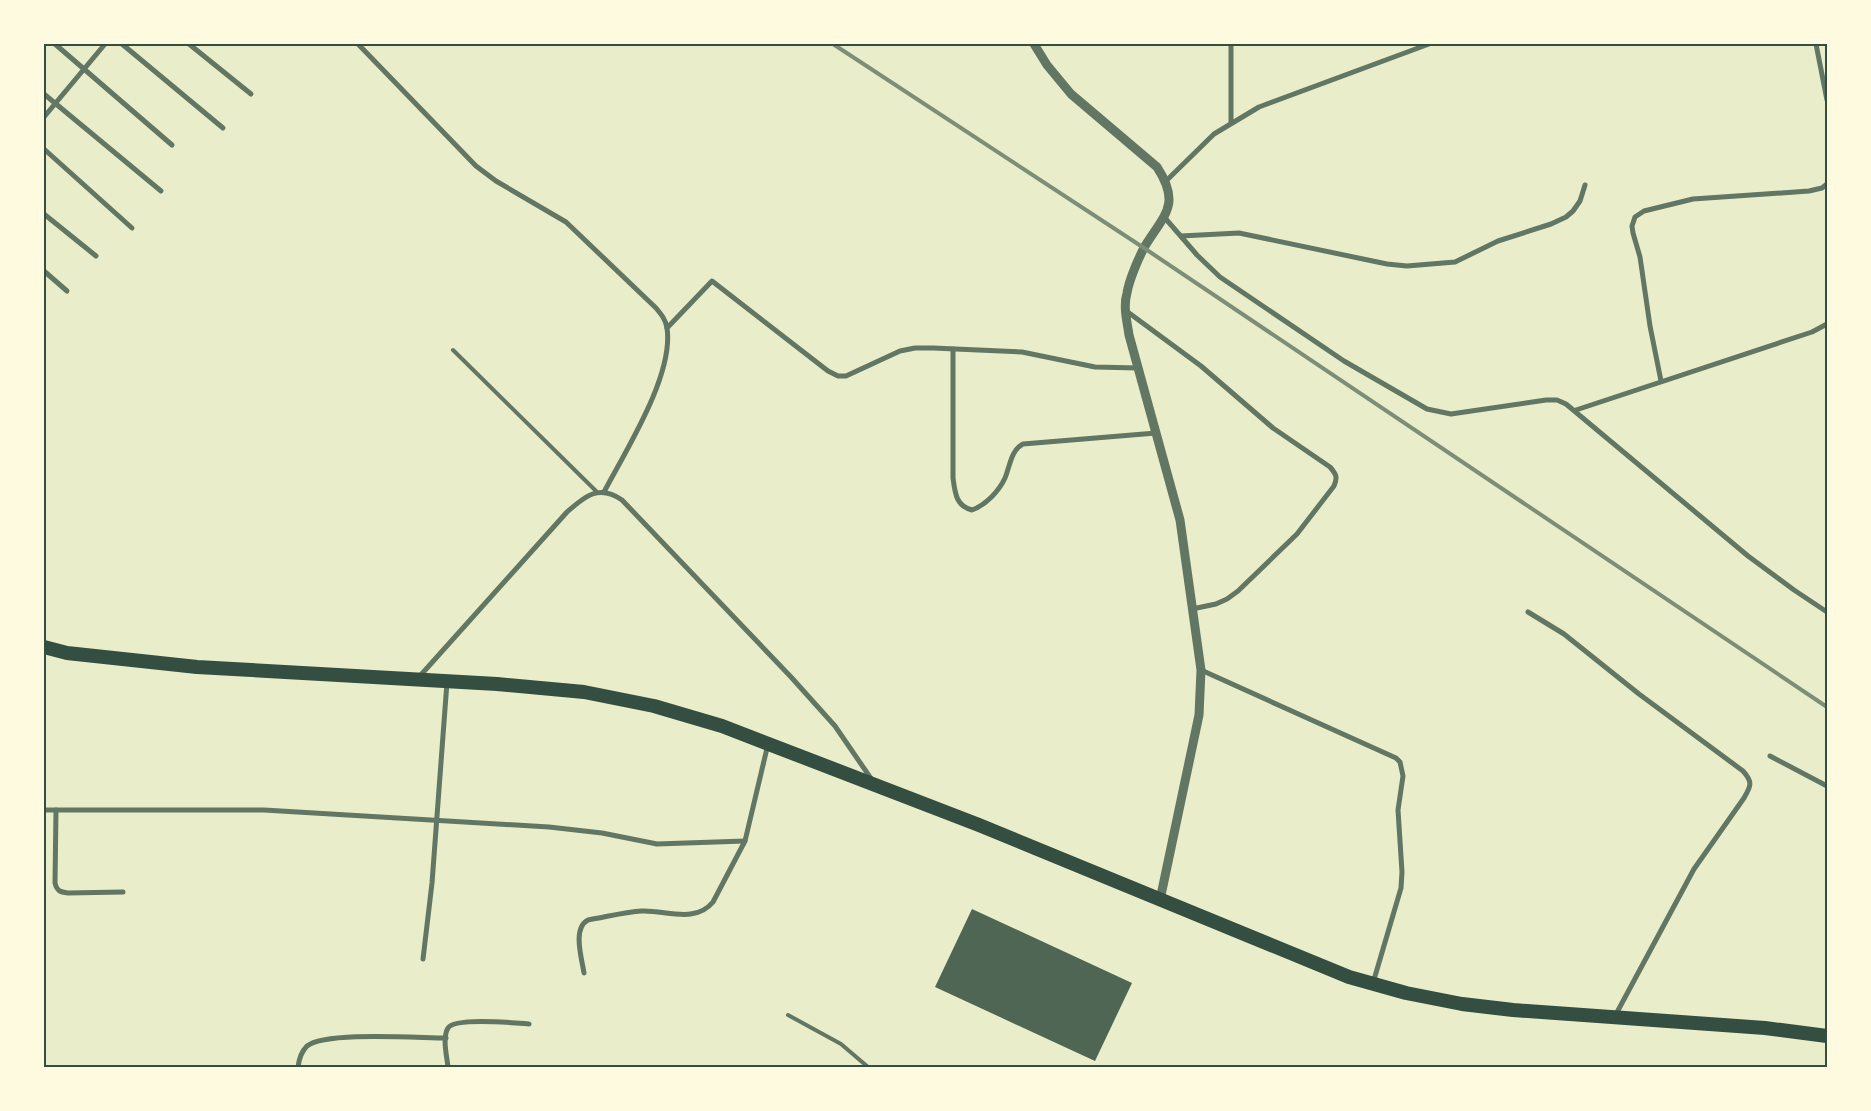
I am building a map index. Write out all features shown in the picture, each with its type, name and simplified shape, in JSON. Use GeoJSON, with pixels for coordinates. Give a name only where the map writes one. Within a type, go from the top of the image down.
{"type":"FeatureCollection","features":[{"type":"Feature","properties":{"kind":"highway"},"geometry":{"type":"LineString","coordinates":[[44,647],[67,653],[196,667],[447,681],[584,692],[654,706],[722,726],[979,825],[1349,977],[1406,994],[1462,1004],[1513,1010],[1765,1028],[1827,1036]]}},
{"type":"Feature","properties":{"kind":"street"},"geometry":{"type":"LineString","coordinates":[[55,44],[172,145]]}},
{"type":"Feature","properties":{"kind":"street"},"geometry":{"type":"LineString","coordinates":[[44,117],[106,44]]}},
{"type":"Feature","properties":{"kind":"street"},"geometry":{"type":"LineString","coordinates":[[122,44],[223,128]]}},
{"type":"Feature","properties":{"kind":"street"},"geometry":{"type":"LineString","coordinates":[[189,44],[251,94]]}},
{"type":"Feature","properties":{"kind":"street"},"geometry":{"type":"LineString","coordinates":[[358,44],[476,166],[496,181],[554,213],[576,230],[656,308],[664,319],[667,328],[667,346],[663,368],[644,416],[604,492]]}},
{"type":"Feature","properties":{"kind":"street"},"geometry":{"type":"LineString","coordinates":[[1034,44],[1047,65],[1071,94],[1157,167],[1166,181],[1170,195],[1165,218],[1144,248],[1126,293],[1125,310],[1129,335],[1180,520],[1201,670],[1198,715],[1160,900]]}},
{"type":"Feature","properties":{"kind":"street"},"geometry":{"type":"LineString","coordinates":[[1231,44],[1231,122]]}},
{"type":"Feature","properties":{"kind":"street"},"geometry":{"type":"LineString","coordinates":[[1166,181],[1214,134],[1231,122],[1259,107],[1429,44]]}},
{"type":"Feature","properties":{"kind":"street"},"geometry":{"type":"LineString","coordinates":[[1816,44],[1827,100]]}},
{"type":"Feature","properties":{"kind":"street"},"geometry":{"type":"LineString","coordinates":[[44,94],[161,191]]}},
{"type":"Feature","properties":{"kind":"street"},"geometry":{"type":"LineString","coordinates":[[44,150],[132,228]]}},
{"type":"Feature","properties":{"kind":"street"},"geometry":{"type":"LineString","coordinates":[[1661,381],[1650,326],[1640,256],[1633,233],[1632,226],[1635,217],[1644,211],[1693,199],[1809,191],[1822,188],[1827,184]]}},
{"type":"Feature","properties":{"kind":"street"},"geometry":{"type":"LineString","coordinates":[[1181,236],[1239,234],[1387,264],[1407,266],[1455,262],[1498,241],[1560,221],[1573,211],[1580,201],[1585,185]]}},
{"type":"Feature","properties":{"kind":"street"},"geometry":{"type":"LineString","coordinates":[[44,214],[96,256]]}},
{"type":"Feature","properties":{"kind":"street"},"geometry":{"type":"LineString","coordinates":[[1165,218],[1220,277],[1344,361],[1427,409],[1451,414],[1546,400],[1557,400],[1566,404],[1576,410],[1748,556],[1827,612]]}},
{"type":"Feature","properties":{"kind":"street"},"geometry":{"type":"LineString","coordinates":[[44,271],[67,291]]}},
{"type":"Feature","properties":{"kind":"street"},"geometry":{"type":"LineString","coordinates":[[667,328],[712,281],[828,371],[838,376],[856,373],[900,351],[915,348],[1022,352],[1094,367],[1138,368]]}},
{"type":"Feature","properties":{"kind":"street"},"geometry":{"type":"LineString","coordinates":[[1125,310],[1201,366],[1273,428],[1336,473],[1337,479],[1334,486],[1297,534],[1238,591],[1216,604],[1192,608]]}},
{"type":"Feature","properties":{"kind":"street"},"geometry":{"type":"LineString","coordinates":[[1576,410],[1812,332],[1827,324]]}},
{"type":"Feature","properties":{"kind":"street"},"geometry":{"type":"LineString","coordinates":[[953,349],[953,478],[956,497],[960,505],[966,509],[979,508],[990,497],[1005,478],[1018,446],[1023,444],[1156,433]]}},
{"type":"Feature","properties":{"kind":"street"},"geometry":{"type":"LineString","coordinates":[[417,680],[567,512],[579,501],[597,492],[614,494],[622,500],[835,726],[876,786]]}},
{"type":"Feature","properties":{"kind":"street"},"geometry":{"type":"LineString","coordinates":[[1528,612],[1564,634],[1639,694],[1744,771],[1750,778],[1750,787],[1744,798],[1694,869],[1615,1016]]}},
{"type":"Feature","properties":{"kind":"street"},"geometry":{"type":"LineString","coordinates":[[1201,670],[1396,758],[1400,762],[1403,776],[1398,810],[1402,872],[1401,888],[1373,984]]}},
{"type":"Feature","properties":{"kind":"street"},"geometry":{"type":"LineString","coordinates":[[423,958],[432,883],[447,681]]}},
{"type":"Feature","properties":{"kind":"street"},"geometry":{"type":"LineString","coordinates":[[584,973],[580,933],[580,926],[583,922],[642,911],[685,915],[702,912],[713,902],[745,841],[768,744]]}},
{"type":"Feature","properties":{"kind":"street"},"geometry":{"type":"LineString","coordinates":[[1770,756],[1827,786]]}},
{"type":"Feature","properties":{"kind":"street"},"geometry":{"type":"LineString","coordinates":[[44,810],[264,810],[549,827],[602,833],[657,844],[745,841]]}},
{"type":"Feature","properties":{"kind":"street"},"geometry":{"type":"LineString","coordinates":[[56,810],[56,888],[60,892],[68,893],[123,892]]}},
{"type":"Feature","properties":{"kind":"street"},"geometry":{"type":"LineString","coordinates":[[448,1067],[446,1038],[447,1029],[451,1025],[459,1022],[529,1024]]}},
{"type":"Feature","properties":{"kind":"street"},"geometry":{"type":"LineString","coordinates":[[298,1067],[302,1052],[308,1045],[318,1040],[356,1037],[446,1038]]}},
{"type":"Feature","properties":{"kind":"lane"},"geometry":{"type":"LineString","coordinates":[[453,350],[597,492]]}},
{"type":"Feature","properties":{"kind":"lane"},"geometry":{"type":"LineString","coordinates":[[788,1015],[840,1044],[868,1067]]}},
{"type":"Feature","properties":{"kind":"building"},"geometry":{"type":"Polygon","coordinates":[[[972,909],[1132,983],[1095,1061],[935,987],[972,909]]]}},
{"type":"Feature","properties":{"kind":"railway"},"geometry":{"type":"LineString","coordinates":[[833,44],[1144,248],[1827,707]]}}]}
